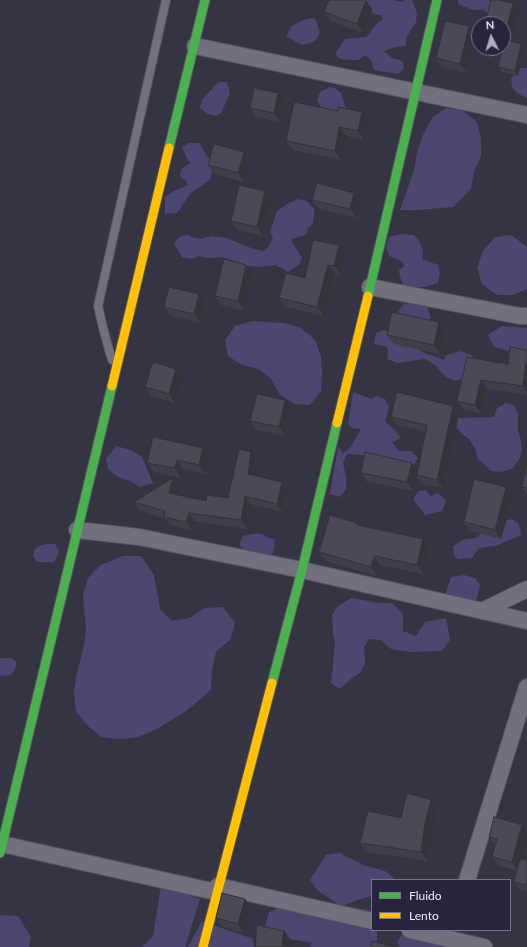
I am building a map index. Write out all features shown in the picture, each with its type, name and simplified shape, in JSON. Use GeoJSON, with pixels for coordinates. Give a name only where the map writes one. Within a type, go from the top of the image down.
{"type":"FeatureCollection","features":[{"type":"Feature","properties":{"kind":"street"},"geometry":{"type":"LineString","coordinates":[[205,0],[1,848],[217,889],[371,921]]}},
{"type":"Feature","properties":{"kind":"street"},"geometry":{"type":"LineString","coordinates":[[203,947],[302,570],[437,0]]}},
{"type":"Feature","properties":{"kind":"street"},"geometry":{"type":"LineString","coordinates":[[195,46],[527,115]]}},
{"type":"Feature","properties":{"kind":"street"},"geometry":{"type":"LineString","coordinates":[[370,287],[520,316],[527,316]]}},
{"type":"Feature","properties":{"kind":"street"},"geometry":{"type":"LineString","coordinates":[[77,530],[139,537],[302,570],[527,621]]}},
{"type":"Feature","properties":{"kind":"street"},"geometry":{"type":"LineString","coordinates":[[482,611],[527,589]]}},
{"type":"Feature","properties":{"kind":"street"},"geometry":{"type":"LineString","coordinates":[[467,879],[527,687]]}},
{"type":"Feature","properties":{"kind":"street"},"geometry":{"type":"LineString","coordinates":[[414,931],[484,947]]}},
{"type":"Feature","properties":{"kind":"lane"},"geometry":{"type":"LineString","coordinates":[[116,370],[104,332],[98,306],[166,0]]}},
{"type":"Feature","properties":{"kind":"shaded area"},"geometry":{"type":"Polygon","coordinates":[[[356,0],[394,0],[401,2],[405,0],[412,0],[417,13],[416,22],[406,38],[406,46],[395,47],[384,51],[392,58],[403,61],[404,69],[398,74],[374,70],[371,60],[365,55],[358,60],[350,60],[341,59],[335,54],[345,39],[366,37],[376,24],[383,19],[381,15],[373,14],[370,6],[356,0]]]}},
{"type":"Feature","properties":{"kind":"shaded area"},"geometry":{"type":"Polygon","coordinates":[[[458,0],[489,0],[495,2],[488,14],[483,9],[473,10],[458,4],[458,0]]]}},
{"type":"Feature","properties":{"kind":"shaded area"},"geometry":{"type":"Polygon","coordinates":[[[315,18],[320,32],[317,39],[313,42],[302,45],[286,36],[292,26],[306,19],[315,18]]]}},
{"type":"Feature","properties":{"kind":"shaded area"},"geometry":{"type":"Polygon","coordinates":[[[521,68],[527,68],[527,98],[517,93],[512,87],[511,78],[521,68]]]}},
{"type":"Feature","properties":{"kind":"shaded area"},"geometry":{"type":"Polygon","coordinates":[[[218,82],[227,82],[230,94],[221,113],[216,116],[208,114],[200,108],[202,100],[218,82]]]}},
{"type":"Feature","properties":{"kind":"shaded area"},"geometry":{"type":"Polygon","coordinates":[[[330,87],[335,88],[341,93],[346,109],[344,114],[323,109],[318,103],[317,99],[321,91],[330,87]]]}},
{"type":"Feature","properties":{"kind":"shaded area"},"geometry":{"type":"Polygon","coordinates":[[[446,108],[463,111],[477,122],[481,138],[481,156],[474,172],[471,189],[453,207],[400,210],[414,170],[417,152],[423,135],[432,118],[446,108]]]}},
{"type":"Feature","properties":{"kind":"shaded area"},"geometry":{"type":"Polygon","coordinates":[[[189,143],[199,143],[209,159],[213,160],[211,179],[190,194],[177,213],[165,214],[165,197],[188,185],[186,180],[182,179],[180,174],[182,168],[191,163],[187,159],[182,147],[189,143]]]}},
{"type":"Feature","properties":{"kind":"shaded area"},"geometry":{"type":"Polygon","coordinates":[[[298,199],[307,201],[314,209],[313,223],[308,228],[306,235],[292,239],[292,242],[302,258],[300,264],[288,272],[276,265],[258,267],[243,265],[220,257],[208,258],[198,256],[193,259],[182,257],[174,243],[181,236],[189,235],[191,237],[201,239],[212,236],[227,238],[251,248],[263,251],[269,246],[273,238],[270,232],[277,211],[298,199]]]}},
{"type":"Feature","properties":{"kind":"shaded area"},"geometry":{"type":"Polygon","coordinates":[[[401,234],[414,235],[420,242],[423,251],[422,259],[438,265],[440,273],[438,283],[425,287],[411,287],[403,285],[399,270],[404,266],[402,261],[389,256],[386,246],[389,237],[401,234]]]}},
{"type":"Feature","properties":{"kind":"shaded area"},"geometry":{"type":"Polygon","coordinates":[[[511,235],[527,247],[527,289],[513,295],[497,295],[482,284],[477,268],[483,251],[495,237],[511,235]]]}},
{"type":"Feature","properties":{"kind":"shaded area"},"geometry":{"type":"Polygon","coordinates":[[[416,302],[426,303],[431,318],[430,322],[396,317],[404,304],[416,302]]]}},
{"type":"Feature","properties":{"kind":"shaded area"},"geometry":{"type":"Polygon","coordinates":[[[252,321],[285,323],[301,328],[315,340],[321,356],[321,391],[310,405],[295,404],[280,395],[271,379],[259,369],[242,365],[228,356],[225,340],[235,326],[252,321]]]}},
{"type":"Feature","properties":{"kind":"shaded area"},"geometry":{"type":"Polygon","coordinates":[[[502,326],[527,328],[527,356],[494,347],[488,335],[502,326]]]}},
{"type":"Feature","properties":{"kind":"shaded area"},"geometry":{"type":"Polygon","coordinates":[[[384,330],[425,353],[444,360],[446,355],[461,351],[471,355],[477,361],[465,378],[455,381],[446,377],[435,365],[425,359],[397,363],[387,359],[387,347],[374,344],[376,333],[384,330]]]}},
{"type":"Feature","properties":{"kind":"shaded area"},"geometry":{"type":"Polygon","coordinates":[[[353,392],[371,399],[377,396],[385,399],[389,407],[385,422],[395,430],[401,438],[392,442],[399,451],[411,451],[418,458],[414,465],[390,461],[377,456],[347,454],[343,463],[346,477],[346,489],[340,497],[330,494],[338,446],[343,453],[350,448],[361,429],[352,428],[348,425],[353,392]]]}},
{"type":"Feature","properties":{"kind":"shaded area"},"geometry":{"type":"Polygon","coordinates":[[[506,403],[514,405],[518,414],[518,431],[522,449],[520,458],[512,469],[500,472],[491,471],[477,458],[476,450],[469,439],[455,426],[457,418],[494,417],[497,408],[506,403]]]}},
{"type":"Feature","properties":{"kind":"shaded area"},"geometry":{"type":"Polygon","coordinates":[[[116,446],[131,450],[142,457],[153,483],[140,487],[130,481],[118,477],[108,469],[106,459],[116,446]]]}},
{"type":"Feature","properties":{"kind":"shaded area"},"geometry":{"type":"Polygon","coordinates":[[[426,490],[430,496],[438,493],[446,501],[442,511],[425,515],[413,499],[419,491],[426,490]]]}},
{"type":"Feature","properties":{"kind":"shaded area"},"geometry":{"type":"Polygon","coordinates":[[[512,519],[519,524],[521,535],[495,546],[479,548],[472,558],[458,559],[454,555],[453,546],[465,539],[475,538],[499,522],[512,519]]]}},
{"type":"Feature","properties":{"kind":"shaded area"},"geometry":{"type":"Polygon","coordinates":[[[261,534],[275,540],[273,553],[265,556],[244,551],[239,544],[243,536],[261,534]]]}},
{"type":"Feature","properties":{"kind":"shaded area"},"geometry":{"type":"Polygon","coordinates":[[[55,544],[59,550],[58,555],[54,562],[37,562],[33,556],[34,550],[39,546],[55,544]]]}},
{"type":"Feature","properties":{"kind":"shaded area"},"geometry":{"type":"Polygon","coordinates":[[[123,556],[141,556],[154,575],[160,609],[172,621],[189,618],[205,608],[223,607],[235,623],[230,640],[216,652],[212,671],[211,690],[185,712],[155,730],[138,737],[120,739],[102,737],[89,727],[76,712],[74,694],[86,630],[83,595],[88,578],[101,565],[123,556]]]}},
{"type":"Feature","properties":{"kind":"shaded area"},"geometry":{"type":"Polygon","coordinates":[[[464,575],[475,578],[480,585],[476,601],[445,595],[451,577],[464,575]]]}},
{"type":"Feature","properties":{"kind":"shaded area"},"geometry":{"type":"Polygon","coordinates":[[[351,598],[380,603],[392,603],[403,614],[403,631],[416,636],[425,622],[446,618],[450,640],[442,651],[411,652],[391,649],[381,640],[369,639],[364,648],[365,663],[360,673],[340,689],[331,683],[335,644],[332,615],[338,606],[351,598]]]}},
{"type":"Feature","properties":{"kind":"shaded area"},"geometry":{"type":"Polygon","coordinates":[[[12,658],[17,663],[11,675],[0,676],[0,659],[12,658]]]}},
{"type":"Feature","properties":{"kind":"shaded area"},"geometry":{"type":"Polygon","coordinates":[[[340,853],[363,865],[385,871],[395,879],[371,879],[371,896],[343,906],[371,911],[371,931],[377,931],[375,947],[310,947],[312,943],[263,934],[269,912],[304,898],[326,905],[341,906],[318,891],[310,880],[326,855],[340,853]]]}},
{"type":"Feature","properties":{"kind":"shaded area"},"geometry":{"type":"Polygon","coordinates":[[[161,886],[200,899],[185,947],[142,947],[153,936],[161,886]]]}},
{"type":"Feature","properties":{"kind":"shaded area"},"geometry":{"type":"Polygon","coordinates":[[[0,915],[18,916],[31,937],[29,947],[0,947],[0,915]]]}},
{"type":"Feature","properties":{"kind":"shaded area"},"geometry":{"type":"Polygon","coordinates":[[[202,921],[253,939],[254,947],[188,947],[202,921]]]}},
{"type":"Feature","properties":{"kind":"shaded area"},"geometry":{"type":"Polygon","coordinates":[[[404,931],[449,939],[445,947],[400,947],[397,942],[404,931]]]}},
{"type":"Feature","properties":{"kind":"building"},"geometry":{"type":"Polygon","coordinates":[[[329,0],[366,0],[357,24],[324,12],[329,0]]]}},
{"type":"Feature","properties":{"kind":"building"},"geometry":{"type":"Polygon","coordinates":[[[491,0],[513,3],[510,16],[487,16],[491,0]]]}},
{"type":"Feature","properties":{"kind":"building"},"geometry":{"type":"Polygon","coordinates":[[[445,21],[469,26],[460,64],[436,58],[445,21]]]}},
{"type":"Feature","properties":{"kind":"building"},"geometry":{"type":"Polygon","coordinates":[[[511,42],[521,44],[515,71],[498,67],[501,56],[511,56],[511,42]]]}},
{"type":"Feature","properties":{"kind":"building"},"geometry":{"type":"Polygon","coordinates":[[[254,88],[278,93],[274,113],[250,108],[254,88]]]}},
{"type":"Feature","properties":{"kind":"building"},"geometry":{"type":"Polygon","coordinates":[[[294,102],[338,111],[338,107],[362,112],[358,131],[339,127],[335,151],[286,141],[294,102]]]}},
{"type":"Feature","properties":{"kind":"building"},"geometry":{"type":"Polygon","coordinates":[[[214,144],[244,152],[238,173],[208,165],[214,144]]]}},
{"type":"Feature","properties":{"kind":"building"},"geometry":{"type":"Polygon","coordinates":[[[317,183],[354,193],[350,209],[312,200],[317,183]]]}},
{"type":"Feature","properties":{"kind":"building"},"geometry":{"type":"Polygon","coordinates":[[[239,185],[265,191],[257,227],[231,221],[239,185]]]}},
{"type":"Feature","properties":{"kind":"building"},"geometry":{"type":"Polygon","coordinates":[[[313,240],[339,245],[334,266],[328,265],[317,307],[279,298],[286,273],[305,278],[313,240]]]}},
{"type":"Feature","properties":{"kind":"building"},"geometry":{"type":"Polygon","coordinates":[[[224,259],[246,265],[238,301],[215,296],[224,259]]]}},
{"type":"Feature","properties":{"kind":"building"},"geometry":{"type":"Polygon","coordinates":[[[169,287],[199,294],[194,314],[164,307],[169,287]]]}},
{"type":"Feature","properties":{"kind":"building"},"geometry":{"type":"Polygon","coordinates":[[[392,312],[439,322],[434,345],[387,335],[392,312]]]}},
{"type":"Feature","properties":{"kind":"building"},"geometry":{"type":"Polygon","coordinates":[[[510,347],[527,350],[523,386],[481,380],[475,405],[457,401],[467,357],[501,362],[508,365],[510,347]]]}},
{"type":"Feature","properties":{"kind":"building"},"geometry":{"type":"Polygon","coordinates":[[[153,362],[176,369],[169,394],[145,387],[153,362]]]}},
{"type":"Feature","properties":{"kind":"building"},"geometry":{"type":"Polygon","coordinates":[[[397,392],[453,406],[437,480],[417,475],[427,425],[391,417],[397,392]]]}},
{"type":"Feature","properties":{"kind":"building"},"geometry":{"type":"Polygon","coordinates":[[[257,394],[285,400],[279,427],[250,421],[257,394]]]}},
{"type":"Feature","properties":{"kind":"building"},"geometry":{"type":"Polygon","coordinates":[[[153,437],[203,448],[199,465],[177,460],[175,468],[147,463],[153,437]]]}},
{"type":"Feature","properties":{"kind":"building"},"geometry":{"type":"Polygon","coordinates":[[[239,449],[251,452],[248,474],[282,482],[277,504],[245,496],[241,520],[189,513],[186,522],[164,517],[165,511],[134,502],[173,478],[169,493],[206,501],[207,495],[228,498],[239,449]]]}},
{"type":"Feature","properties":{"kind":"building"},"geometry":{"type":"Polygon","coordinates":[[[365,452],[412,463],[407,482],[361,473],[365,452]]]}},
{"type":"Feature","properties":{"kind":"building"},"geometry":{"type":"Polygon","coordinates":[[[527,467],[527,488],[522,487],[527,467]]]}},
{"type":"Feature","properties":{"kind":"building"},"geometry":{"type":"Polygon","coordinates":[[[474,479],[506,487],[495,530],[464,522],[474,479]]]}},
{"type":"Feature","properties":{"kind":"building"},"geometry":{"type":"Polygon","coordinates":[[[330,515],[357,523],[357,525],[423,539],[417,565],[374,556],[371,567],[319,552],[330,515]]]}},
{"type":"Feature","properties":{"kind":"building"},"geometry":{"type":"Polygon","coordinates":[[[407,793],[431,800],[425,823],[421,852],[360,843],[368,811],[401,818],[407,793]]]}},
{"type":"Feature","properties":{"kind":"building"},"geometry":{"type":"Polygon","coordinates":[[[494,817],[522,825],[512,862],[492,857],[497,839],[489,837],[494,817]]]}},
{"type":"Feature","properties":{"kind":"building"},"geometry":{"type":"Polygon","coordinates":[[[520,859],[527,860],[527,885],[514,882],[520,859]]]}},
{"type":"Feature","properties":{"kind":"building"},"geometry":{"type":"Polygon","coordinates":[[[222,893],[245,899],[238,924],[216,918],[222,893]]]}},
{"type":"Feature","properties":{"kind":"building"},"geometry":{"type":"Polygon","coordinates":[[[257,925],[284,931],[282,947],[255,947],[257,925]]]}},
{"type":"Feature","properties":{"kind":"building"},"geometry":{"type":"Polygon","coordinates":[[[372,941],[394,947],[371,947],[372,941]]]}},
{"type":"Feature","properties":{"kind":"traffic: fast"},"geometry":{"type":"LineString","coordinates":[[169,148],[205,0]]}},
{"type":"Feature","properties":{"kind":"traffic: fast"},"geometry":{"type":"LineString","coordinates":[[368,296],[437,0]]}},
{"type":"Feature","properties":{"kind":"traffic: fast"},"geometry":{"type":"LineString","coordinates":[[0,853],[112,386]]}},
{"type":"Feature","properties":{"kind":"traffic: fast"},"geometry":{"type":"LineString","coordinates":[[272,683],[302,570],[337,423]]}},
{"type":"Feature","properties":{"kind":"traffic: slow"},"geometry":{"type":"LineString","coordinates":[[112,386],[169,148]]}},
{"type":"Feature","properties":{"kind":"traffic: slow"},"geometry":{"type":"LineString","coordinates":[[337,423],[368,296]]}},
{"type":"Feature","properties":{"kind":"traffic: slow"},"geometry":{"type":"LineString","coordinates":[[203,947],[272,683]]}}]}
